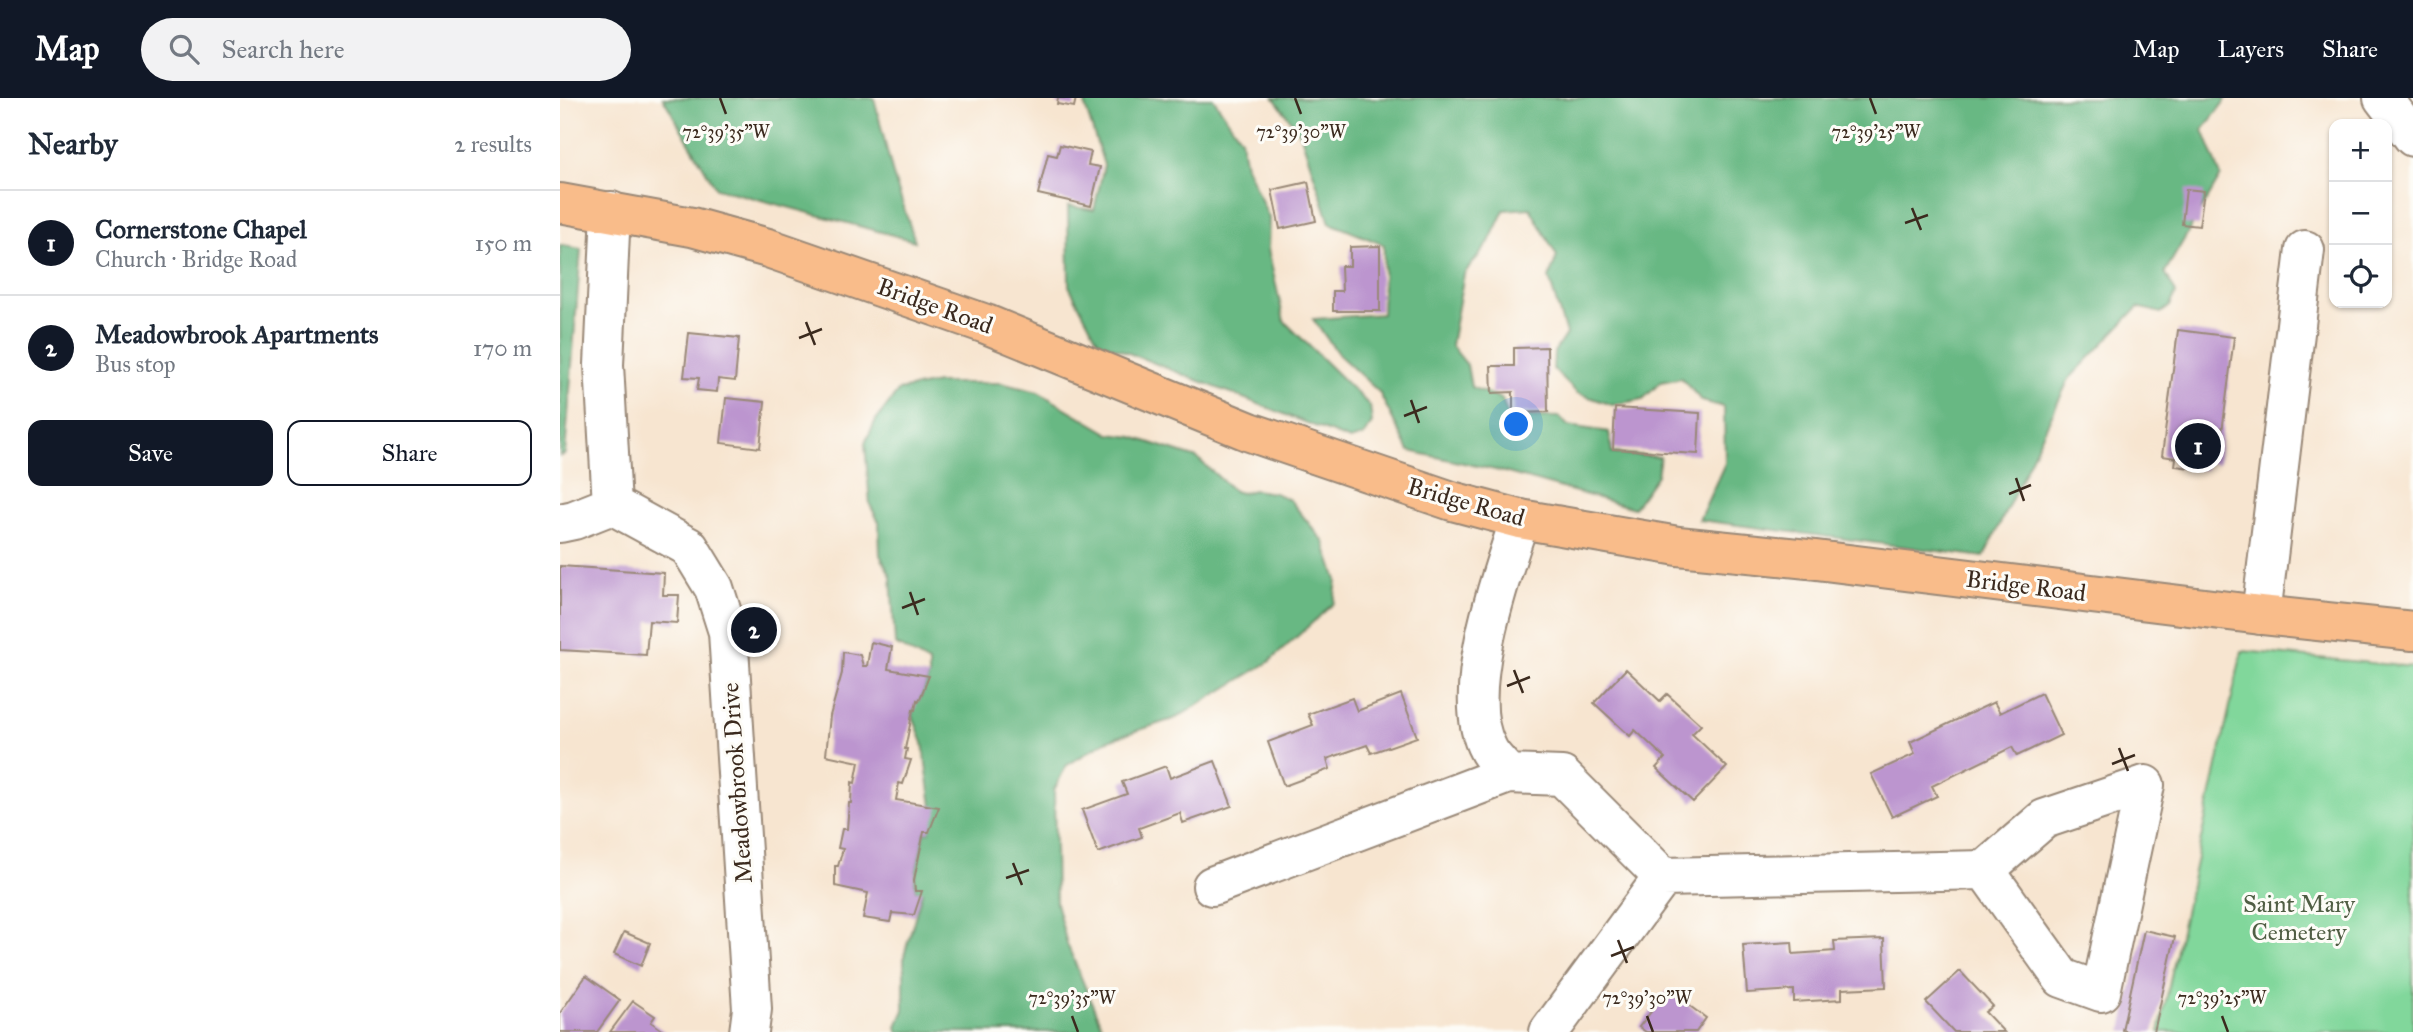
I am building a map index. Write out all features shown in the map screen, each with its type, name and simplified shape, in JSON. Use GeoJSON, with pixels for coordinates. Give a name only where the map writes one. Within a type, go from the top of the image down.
{"type":"FeatureCollection","features":[{"type":"Feature","properties":{"kind":"main road","name":"Bridge Road"},"geometry":{"type":"LineString","coordinates":[[560,202],[705,231],[768,248],[855,277],[1060,353],[1250,432],[1426,492],[1520,519],[1678,546],[2413,631]]}},
{"type":"Feature","properties":{"kind":"lane"},"geometry":{"type":"LineString","coordinates":[[2383,98],[2413,137]]}},
{"type":"Feature","properties":{"kind":"lane"},"geometry":{"type":"LineString","coordinates":[[560,523],[612,505],[604,365],[611,211]]}},
{"type":"Feature","properties":{"kind":"lane"},"geometry":{"type":"LineString","coordinates":[[2261,615],[2305,250]]}},
{"type":"Feature","properties":{"kind":"lane","name":"Meadowbrook Drive"},"geometry":{"type":"LineString","coordinates":[[612,505],[689,547],[714,589],[728,632],[751,997],[749,1032]]}},
{"type":"Feature","properties":{"kind":"lane"},"geometry":{"type":"LineString","coordinates":[[1508,774],[1487,749],[1478,712],[1479,660],[1520,519]]}},
{"type":"Feature","properties":{"kind":"lane"},"geometry":{"type":"LineString","coordinates":[[1212,886],[1508,774],[1562,776],[1663,877],[1985,870],[2045,819],[2145,785],[2101,992],[2062,978],[1985,870]]}},
{"type":"Feature","properties":{"kind":"lane"},"geometry":{"type":"LineString","coordinates":[[1549,1032],[1663,877]]}},
{"type":"Feature","properties":{"kind":"green space"},"geometry":{"type":"Polygon","coordinates":[[[663,98],[874,98],[893,175],[915,241],[716,188],[663,98]]]}},
{"type":"Feature","properties":{"kind":"green space"},"geometry":{"type":"Polygon","coordinates":[[[1087,98],[1213,98],[1241,139],[1246,166],[1269,218],[1268,249],[1284,321],[1370,406],[1372,423],[1363,436],[1350,440],[1098,341],[1069,286],[1068,206],[1094,210],[1104,165],[1085,106],[1087,98]]]}},
{"type":"Feature","properties":{"kind":"green space"},"geometry":{"type":"Polygon","coordinates":[[[1274,98],[2227,98],[2203,130],[2221,176],[2165,272],[2176,293],[2170,306],[2161,313],[2138,307],[2069,379],[1984,557],[1699,520],[1725,463],[1724,407],[1702,401],[1681,378],[1661,382],[1643,399],[1612,405],[1577,393],[1553,369],[1554,352],[1566,334],[1549,278],[1557,256],[1530,208],[1504,210],[1488,244],[1464,274],[1451,345],[1467,365],[1471,387],[1502,399],[1508,416],[1560,417],[1568,426],[1609,432],[1612,453],[1660,457],[1657,475],[1634,508],[1504,472],[1409,451],[1379,392],[1339,355],[1313,319],[1382,314],[1384,245],[1330,223],[1300,133],[1274,98]]]}},
{"type":"Feature","properties":{"kind":"green space"},"geometry":{"type":"Polygon","coordinates":[[[560,245],[581,249],[565,454],[560,456],[560,245]]]}},
{"type":"Feature","properties":{"kind":"green space"},"geometry":{"type":"Polygon","coordinates":[[[938,383],[1001,383],[1038,392],[1110,434],[1133,437],[1197,458],[1234,491],[1275,493],[1290,500],[1324,542],[1337,580],[1334,603],[1269,662],[1176,718],[1106,741],[1066,766],[1054,790],[1056,903],[1067,944],[1104,1032],[898,1032],[897,1026],[904,1010],[904,956],[922,892],[915,891],[914,880],[924,832],[929,832],[932,806],[923,743],[912,714],[929,676],[929,663],[895,644],[891,576],[880,555],[879,522],[870,505],[865,443],[876,420],[899,390],[938,383]]]}},
{"type":"Feature","properties":{"kind":"green space","name":"Saint Mary Cemetery"},"geometry":{"type":"Polygon","coordinates":[[[2242,651],[2413,667],[2413,1032],[2159,1032],[2242,651]]]}},
{"type":"Feature","properties":{"kind":"building"},"geometry":{"type":"Polygon","coordinates":[[[1058,98],[1076,98],[1074,107],[1057,104],[1058,98]]]}},
{"type":"Feature","properties":{"kind":"building"},"geometry":{"type":"Polygon","coordinates":[[[1060,145],[1091,152],[1088,165],[1100,167],[1091,206],[1038,194],[1048,154],[1057,156],[1060,145]]]}},
{"type":"Feature","properties":{"kind":"building"},"geometry":{"type":"Polygon","coordinates":[[[1308,182],[1316,221],[1280,229],[1272,190],[1308,182]]]}},
{"type":"Feature","properties":{"kind":"building"},"geometry":{"type":"Polygon","coordinates":[[[2186,189],[2204,191],[2199,226],[2182,224],[2186,189]]]}},
{"type":"Feature","properties":{"kind":"building"},"geometry":{"type":"Polygon","coordinates":[[[1380,246],[1380,311],[1333,311],[1333,291],[1342,291],[1341,266],[1350,266],[1350,247],[1380,246]]]}},
{"type":"Feature","properties":{"kind":"building"},"geometry":{"type":"Polygon","coordinates":[[[2178,330],[2234,337],[2218,464],[2206,462],[2206,470],[2175,466],[2176,458],[2162,456],[2178,330]]]}},
{"type":"Feature","properties":{"kind":"building"},"geometry":{"type":"Polygon","coordinates":[[[689,333],[739,338],[735,381],[718,379],[717,392],[697,390],[699,378],[684,377],[689,333]]]}},
{"type":"Feature","properties":{"kind":"building"},"geometry":{"type":"Polygon","coordinates":[[[1547,347],[1548,412],[1513,413],[1513,392],[1492,393],[1491,366],[1514,366],[1514,348],[1547,347]]]}},
{"type":"Feature","properties":{"kind":"building"},"geometry":{"type":"Polygon","coordinates":[[[726,398],[765,402],[760,448],[721,443],[726,398]]]}},
{"type":"Feature","properties":{"kind":"building"},"geometry":{"type":"Polygon","coordinates":[[[1615,408],[1700,413],[1698,454],[1613,449],[1615,408]]]}},
{"type":"Feature","properties":{"kind":"building"},"geometry":{"type":"Polygon","coordinates":[[[560,566],[664,573],[663,595],[679,595],[677,623],[649,621],[646,655],[560,650],[560,566]]]}},
{"type":"Feature","properties":{"kind":"building"},"geometry":{"type":"Polygon","coordinates":[[[871,642],[892,647],[888,669],[929,676],[913,710],[905,749],[905,759],[911,760],[903,784],[899,783],[896,800],[939,807],[929,832],[924,832],[914,880],[915,891],[922,891],[914,915],[892,913],[890,922],[863,918],[868,893],[835,886],[835,866],[838,866],[843,849],[838,848],[842,829],[847,829],[852,782],[855,783],[859,762],[826,755],[830,716],[842,673],[843,652],[860,655],[863,666],[867,666],[871,642]]]}},
{"type":"Feature","properties":{"kind":"building"},"geometry":{"type":"Polygon","coordinates":[[[1626,669],[1660,701],[1667,694],[1701,725],[1692,734],[1727,767],[1693,802],[1656,768],[1665,758],[1635,730],[1630,736],[1594,703],[1626,669]]]}},
{"type":"Feature","properties":{"kind":"building"},"geometry":{"type":"Polygon","coordinates":[[[2041,693],[2061,735],[2017,756],[2012,747],[1932,786],[1937,796],[1892,817],[1871,774],[1915,754],[1910,742],[1994,702],[2000,713],[2041,693]]]}},
{"type":"Feature","properties":{"kind":"building"},"geometry":{"type":"Polygon","coordinates":[[[1401,694],[1417,737],[1371,753],[1367,745],[1327,759],[1330,769],[1284,786],[1268,742],[1313,725],[1308,714],[1352,698],[1357,711],[1401,694]]]}},
{"type":"Feature","properties":{"kind":"building"},"geometry":{"type":"Polygon","coordinates":[[[1215,761],[1232,806],[1183,823],[1180,813],[1139,828],[1142,837],[1098,853],[1082,810],[1127,794],[1122,782],[1166,766],[1170,778],[1215,761]]]}},
{"type":"Feature","properties":{"kind":"building"},"geometry":{"type":"Polygon","coordinates":[[[2144,930],[2175,937],[2154,1032],[2130,1032],[2122,1030],[2144,930]]]}},
{"type":"Feature","properties":{"kind":"building"},"geometry":{"type":"Polygon","coordinates":[[[624,932],[650,943],[641,966],[614,954],[624,932]]]}},
{"type":"Feature","properties":{"kind":"building"},"geometry":{"type":"Polygon","coordinates":[[[1884,939],[1886,987],[1842,989],[1842,999],[1794,1002],[1794,990],[1747,993],[1743,945],[1792,942],[1793,954],[1835,951],[1834,941],[1884,939]]]}},
{"type":"Feature","properties":{"kind":"building"},"geometry":{"type":"Polygon","coordinates":[[[1960,971],[1993,1006],[1985,1012],[2004,1032],[1954,1032],[1926,1002],[1960,971]]]}},
{"type":"Feature","properties":{"kind":"building"},"geometry":{"type":"Polygon","coordinates":[[[586,976],[620,1000],[597,1032],[560,1032],[560,1013],[586,976]]]}},
{"type":"Feature","properties":{"kind":"building"},"geometry":{"type":"Polygon","coordinates":[[[1668,990],[1706,1018],[1696,1032],[1646,1032],[1639,1027],[1668,990]]]}},
{"type":"Feature","properties":{"kind":"building"},"geometry":{"type":"Polygon","coordinates":[[[633,1001],[655,1016],[651,1022],[665,1032],[610,1032],[633,1001]]]}},
{"type":"Feature","properties":{"kind":"place","name":"Cornerstone Chapel"},"geometry":{"type":"Point","coordinates":[2198,446]}},
{"type":"Feature","properties":{"kind":"place","name":"Meadowbrook Apartments"},"geometry":{"type":"Point","coordinates":[754,630]}}]}
